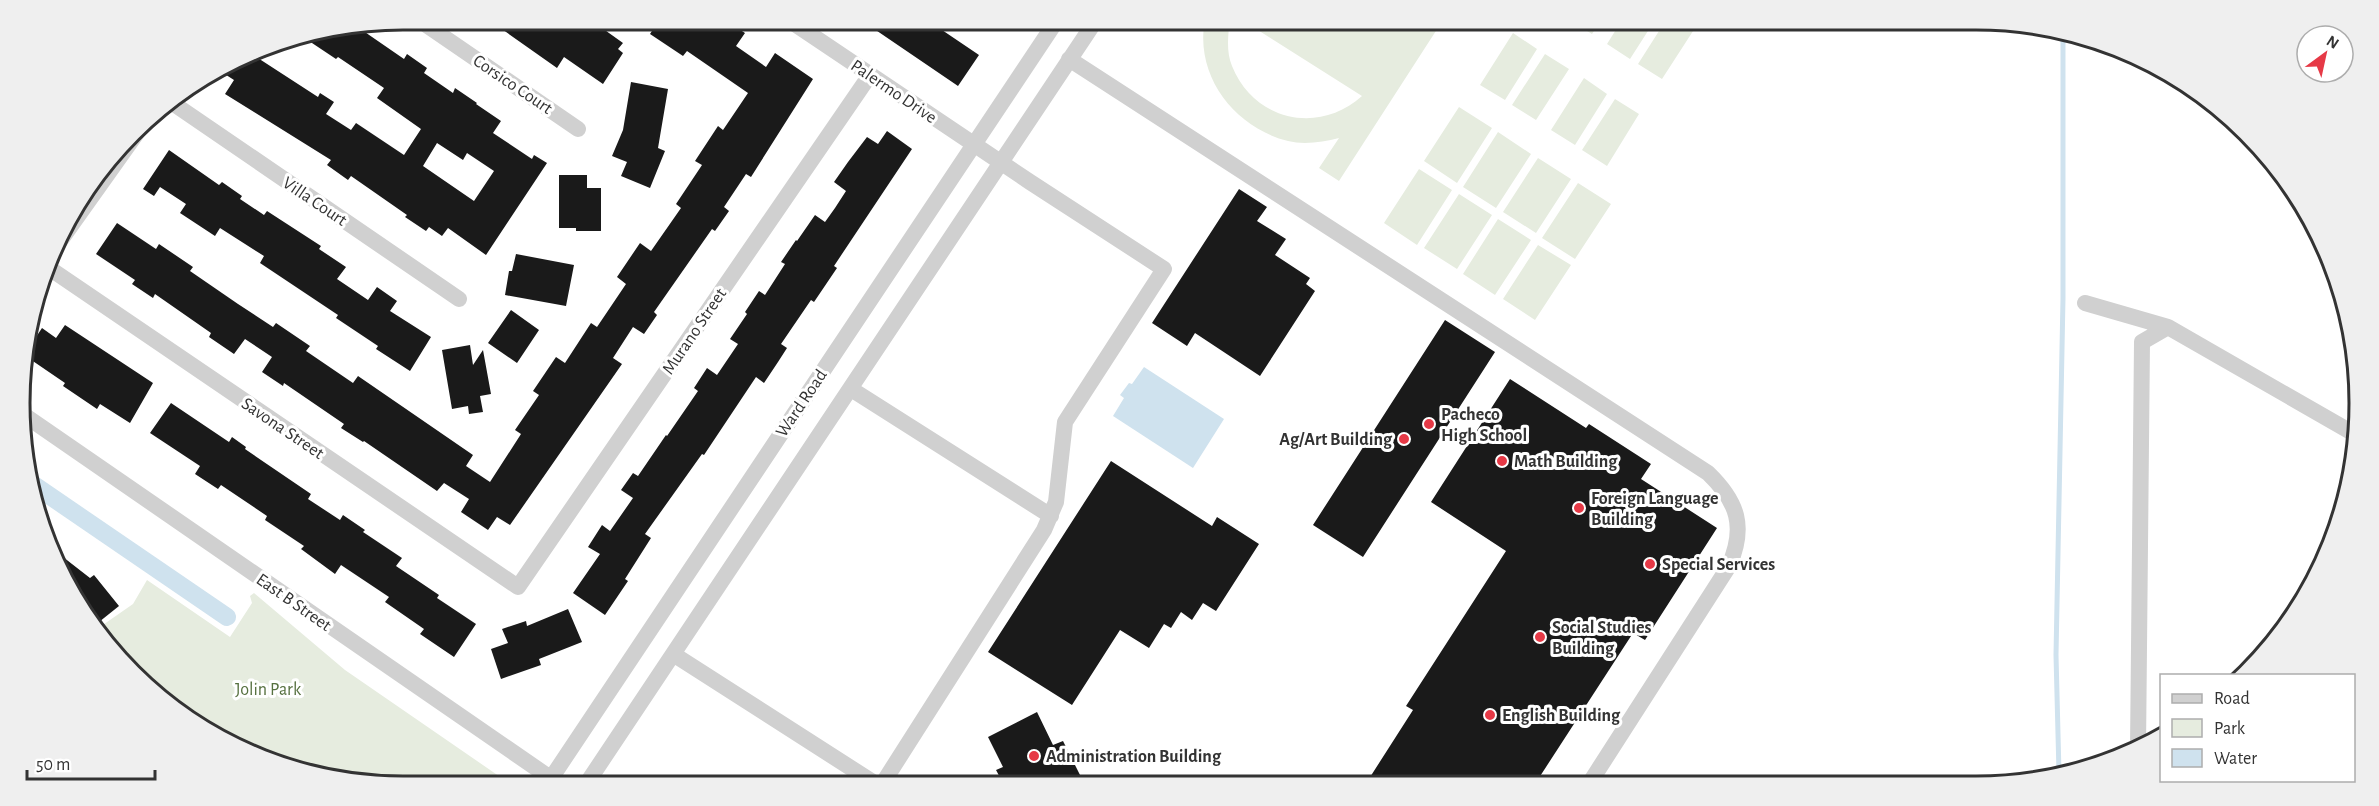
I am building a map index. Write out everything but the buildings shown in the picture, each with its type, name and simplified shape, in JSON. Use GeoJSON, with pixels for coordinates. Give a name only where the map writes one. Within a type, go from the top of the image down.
{"type":"FeatureCollection","features":[{"type":"Feature","properties":{"kind":"street","name":"Corsico Court"},"geometry":{"type":"LineString","coordinates":[[434,30],[578,129]]}},
{"type":"Feature","properties":{"kind":"street","name":"Palermo Drive"},"geometry":{"type":"LineString","coordinates":[[804,30],[973,145],[1164,270],[1065,422],[1056,502],[1051,516]]}},
{"type":"Feature","properties":{"kind":"street","name":"Ward Road"},"geometry":{"type":"LineString","coordinates":[[558,776],[1050,30]]}},
{"type":"Feature","properties":{"kind":"street","name":"Ward Road"},"geometry":{"type":"LineString","coordinates":[[592,776],[1089,30]]}},
{"type":"Feature","properties":{"kind":"street"},"geometry":{"type":"LineString","coordinates":[[1069,59],[1708,472],[1724,488],[1734,507],[1739,528],[1738,547],[1729,566],[1594,776]]}},
{"type":"Feature","properties":{"kind":"street","name":"Murano Street"},"geometry":{"type":"LineString","coordinates":[[518,587],[870,75]]}},
{"type":"Feature","properties":{"kind":"street","name":"Villa Court"},"geometry":{"type":"LineString","coordinates":[[177,106],[459,299]]}},
{"type":"Feature","properties":{"kind":"street","name":"Savona Street"},"geometry":{"type":"LineString","coordinates":[[54,271],[518,587]]}},
{"type":"Feature","properties":{"kind":"street"},"geometry":{"type":"LineString","coordinates":[[2085,303],[2168,327],[2348,430]]}},
{"type":"Feature","properties":{"kind":"street"},"geometry":{"type":"LineString","coordinates":[[2138,739],[2142,342],[2168,327]]}},
{"type":"Feature","properties":{"kind":"street"},"geometry":{"type":"LineString","coordinates":[[851,389],[1051,516],[1030,554],[886,776]]}},
{"type":"Feature","properties":{"kind":"street","name":"East B Street"},"geometry":{"type":"LineString","coordinates":[[31,420],[542,776]]}},
{"type":"Feature","properties":{"kind":"street"},"geometry":{"type":"LineString","coordinates":[[673,654],[864,776]]}},
{"type":"Feature","properties":{"kind":"green space"},"geometry":{"type":"Polygon","coordinates":[[[1204,30],[1229,30],[1230,61],[1242,85],[1271,110],[1289,116],[1308,118],[1327,116],[1345,108],[1362,96],[1258,30],[1437,30],[1339,181],[1319,168],[1339,138],[1300,143],[1269,134],[1251,124],[1222,97],[1212,79],[1203,41],[1204,30]]]}},
{"type":"Feature","properties":{"kind":"green space"},"geometry":{"type":"Polygon","coordinates":[[[1616,30],[1649,30],[1630,59],[1607,44],[1616,30]]]}},
{"type":"Feature","properties":{"kind":"green space"},"geometry":{"type":"Polygon","coordinates":[[[1660,30],[1694,30],[1662,79],[1638,64],[1660,30]]]}},
{"type":"Feature","properties":{"kind":"green space"},"geometry":{"type":"Polygon","coordinates":[[[1513,33],[1537,49],[1505,100],[1480,85],[1513,33]]]}},
{"type":"Feature","properties":{"kind":"green space"},"geometry":{"type":"Polygon","coordinates":[[[1545,54],[1569,69],[1536,120],[1512,105],[1545,54]]]}},
{"type":"Feature","properties":{"kind":"green space"},"geometry":{"type":"Polygon","coordinates":[[[1584,78],[1607,94],[1575,145],[1551,130],[1584,78]]]}},
{"type":"Feature","properties":{"kind":"green space"},"geometry":{"type":"Polygon","coordinates":[[[1615,99],[1639,114],[1607,166],[1582,150],[1615,99]]]}},
{"type":"Feature","properties":{"kind":"green space"},"geometry":{"type":"Polygon","coordinates":[[[1459,107],[1492,128],[1457,183],[1424,161],[1459,107]]]}},
{"type":"Feature","properties":{"kind":"green space"},"geometry":{"type":"Polygon","coordinates":[[[1498,132],[1531,154],[1496,208],[1463,187],[1498,132]]]}},
{"type":"Feature","properties":{"kind":"green space"},"geometry":{"type":"Polygon","coordinates":[[[1538,158],[1571,179],[1536,233],[1503,212],[1538,158]]]}},
{"type":"Feature","properties":{"kind":"green space"},"geometry":{"type":"Polygon","coordinates":[[[1419,169],[1452,190],[1417,245],[1384,223],[1419,169]]]}},
{"type":"Feature","properties":{"kind":"green space"},"geometry":{"type":"Polygon","coordinates":[[[1578,183],[1611,204],[1575,259],[1542,238],[1578,183]]]}},
{"type":"Feature","properties":{"kind":"green space"},"geometry":{"type":"Polygon","coordinates":[[[1459,194],[1492,215],[1457,269],[1424,248],[1459,194]]]}},
{"type":"Feature","properties":{"kind":"green space"},"geometry":{"type":"Polygon","coordinates":[[[1498,219],[1531,240],[1495,295],[1463,274],[1498,219]]]}},
{"type":"Feature","properties":{"kind":"green space"},"geometry":{"type":"Polygon","coordinates":[[[1538,245],[1571,265],[1535,320],[1503,299],[1538,245]]]}},
{"type":"Feature","properties":{"kind":"green space","name":"Jolin Park"},"geometry":{"type":"Polygon","coordinates":[[[147,580],[230,637],[252,603],[250,596],[254,593],[345,670],[499,776],[403,776],[354,773],[306,763],[238,738],[176,699],[139,667],[107,630],[103,625],[133,604],[147,580]]]}},
{"type":"Feature","properties":{"kind":"water"},"geometry":{"type":"Polygon","coordinates":[[[1144,367],[1224,419],[1193,468],[1113,416],[1124,398],[1120,395],[1129,383],[1132,384],[1144,367]]]}},
{"type":"Feature","properties":{"kind":"waterway"},"geometry":{"type":"LineString","coordinates":[[2059,767],[2056,655],[2063,298],[2063,40]]}},
{"type":"Feature","properties":{"kind":"waterway"},"geometry":{"type":"LineString","coordinates":[[40,489],[227,617]]}},
{"type":"Feature","properties":{"kind":"place","name":"Pacheco High School"},"geometry":{"type":"Point","coordinates":[1429,424]}},
{"type":"Feature","properties":{"kind":"place","name":"Ag/Art Building"},"geometry":{"type":"Point","coordinates":[1404,439]}},
{"type":"Feature","properties":{"kind":"place","name":"Math Building"},"geometry":{"type":"Point","coordinates":[1502,461]}},
{"type":"Feature","properties":{"kind":"place","name":"Foreign Language Building"},"geometry":{"type":"Point","coordinates":[1579,508]}},
{"type":"Feature","properties":{"kind":"place","name":"Special Services"},"geometry":{"type":"Point","coordinates":[1650,564]}},
{"type":"Feature","properties":{"kind":"place","name":"Social Studies Building"},"geometry":{"type":"Point","coordinates":[1540,637]}},
{"type":"Feature","properties":{"kind":"place","name":"English Building"},"geometry":{"type":"Point","coordinates":[1490,715]}},
{"type":"Feature","properties":{"kind":"place","name":"Administration Building"},"geometry":{"type":"Point","coordinates":[1034,756]}}]}
